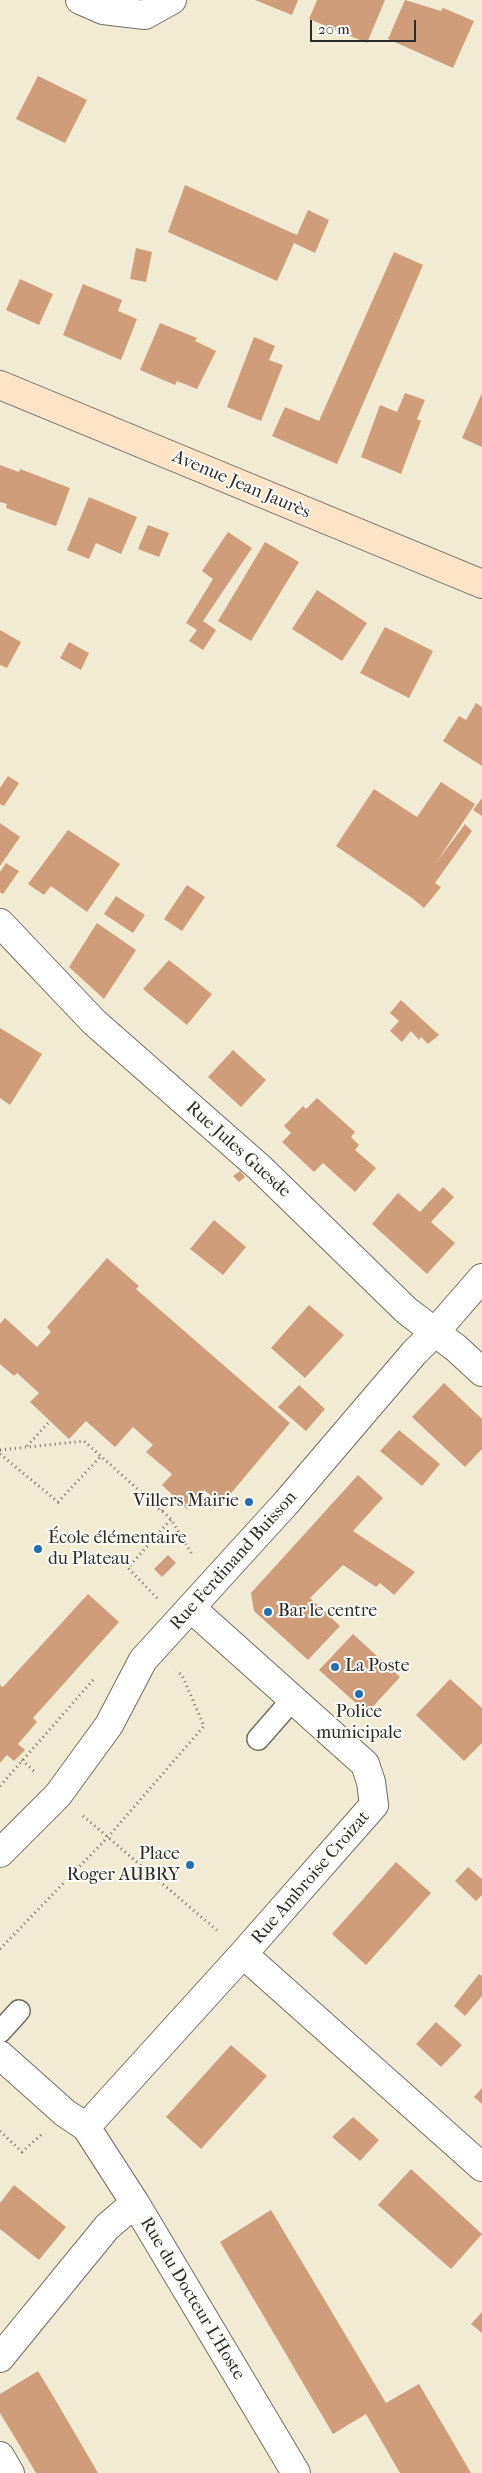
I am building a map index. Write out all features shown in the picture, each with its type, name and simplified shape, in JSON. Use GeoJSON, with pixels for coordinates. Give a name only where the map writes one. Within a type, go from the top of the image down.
{"type":"FeatureCollection","features":[{"type":"Feature","properties":{"kind":"main road","name":"Avenue Jean Jaurès"},"geometry":{"type":"LineString","coordinates":[[0,385],[482,584]]}},
{"type":"Feature","properties":{"kind":"street"},"geometry":{"type":"LineString","coordinates":[[80,0],[102,10],[145,16],[172,0]]}},
{"type":"Feature","properties":{"kind":"street","name":"Rue Jules Guesde"},"geometry":{"type":"LineString","coordinates":[[0,923],[94,1022],[259,1166],[407,1312],[435,1332],[482,1372]]}},
{"type":"Feature","properties":{"kind":"street","name":"Rue Ferdinand Buisson"},"geometry":{"type":"LineString","coordinates":[[0,1853],[58,1795],[110,1725],[143,1660],[286,1503],[414,1353],[482,1278]]}},
{"type":"Feature","properties":{"kind":"street","name":"Rue Ambroise Croizat"},"geometry":{"type":"LineString","coordinates":[[86,2127],[244,1954],[374,1805],[371,1782],[365,1764],[191,1608]]}},
{"type":"Feature","properties":{"kind":"street","name":"Rue Ambroise Croizat"},"geometry":{"type":"LineString","coordinates":[[244,1954],[482,2167]]}},
{"type":"Feature","properties":{"kind":"street"},"geometry":{"type":"LineString","coordinates":[[0,2055],[65,2113],[86,2127]]}},
{"type":"Feature","properties":{"kind":"street","name":"Rue du Docteur L'Hoste"},"geometry":{"type":"LineString","coordinates":[[86,2127],[135,2204],[296,2473]]}},
{"type":"Feature","properties":{"kind":"street"},"geometry":{"type":"LineString","coordinates":[[0,2358],[107,2227],[135,2204]]}},
{"type":"Feature","properties":{"kind":"street"},"geometry":{"type":"LineString","coordinates":[[0,2456],[10,2473]]}},
{"type":"Feature","properties":{"kind":"lane"},"geometry":{"type":"LineString","coordinates":[[258,1739],[293,1699]]}},
{"type":"Feature","properties":{"kind":"lane"},"geometry":{"type":"LineString","coordinates":[[0,2032],[19,2011]]}},
{"type":"Feature","properties":{"kind":"path"},"geometry":{"type":"LineString","coordinates":[[27,1447],[50,1421]]}},
{"type":"Feature","properties":{"kind":"path"},"geometry":{"type":"LineString","coordinates":[[0,1446],[2,1450],[84,1441],[171,1519],[198,1563],[216,1580]]}},
{"type":"Feature","properties":{"kind":"path"},"geometry":{"type":"LineString","coordinates":[[0,1454],[58,1502],[101,1456]]}},
{"type":"Feature","properties":{"kind":"path"},"geometry":{"type":"LineString","coordinates":[[162,1511],[175,1497]]}},
{"type":"Feature","properties":{"kind":"path"},"geometry":{"type":"LineString","coordinates":[[160,1601],[128,1568],[171,1519]]}},
{"type":"Feature","properties":{"kind":"path"},"geometry":{"type":"LineString","coordinates":[[58,1795],[244,1954]]}},
{"type":"Feature","properties":{"kind":"path"},"geometry":{"type":"LineString","coordinates":[[0,1949],[108,1837]]}},
{"type":"Feature","properties":{"kind":"building"},"geometry":{"type":"Polygon","coordinates":[[[255,0],[298,0],[292,15],[255,0]]]}},
{"type":"Feature","properties":{"kind":"building"},"geometry":{"type":"Polygon","coordinates":[[[317,0],[385,0],[367,43],[309,19],[317,0]]]}},
{"type":"Feature","properties":{"kind":"building"},"geometry":{"type":"Polygon","coordinates":[[[405,0],[441,11],[443,8],[474,21],[453,68],[388,39],[405,0]]]}},
{"type":"Feature","properties":{"kind":"building"},"geometry":{"type":"Polygon","coordinates":[[[38,76],[87,100],[65,143],[16,119],[38,76]]]}},
{"type":"Feature","properties":{"kind":"building"},"geometry":{"type":"Polygon","coordinates":[[[185,185],[297,235],[308,210],[329,220],[315,253],[294,243],[277,281],[168,232],[185,185]]]}},
{"type":"Feature","properties":{"kind":"building"},"geometry":{"type":"Polygon","coordinates":[[[136,248],[152,252],[146,282],[130,279],[136,248]]]}},
{"type":"Feature","properties":{"kind":"building"},"geometry":{"type":"Polygon","coordinates":[[[394,252],[423,265],[337,464],[272,436],[285,407],[319,421],[394,252]]]}},
{"type":"Feature","properties":{"kind":"building"},"geometry":{"type":"Polygon","coordinates":[[[20,279],[53,294],[39,325],[6,310],[20,279]]]}},
{"type":"Feature","properties":{"kind":"building"},"geometry":{"type":"Polygon","coordinates":[[[83,284],[122,300],[118,311],[137,319],[121,360],[63,335],[83,284]]]}},
{"type":"Feature","properties":{"kind":"building"},"geometry":{"type":"Polygon","coordinates":[[[160,323],[197,338],[195,341],[216,351],[197,389],[177,381],[175,385],[140,370],[160,323]]]}},
{"type":"Feature","properties":{"kind":"building"},"geometry":{"type":"Polygon","coordinates":[[[254,337],[275,346],[269,360],[283,365],[261,421],[227,407],[254,337]]]}},
{"type":"Feature","properties":{"kind":"building"},"geometry":{"type":"Polygon","coordinates":[[[405,393],[425,400],[417,419],[421,421],[401,474],[361,457],[380,405],[397,412],[405,393]]]}},
{"type":"Feature","properties":{"kind":"building"},"geometry":{"type":"Polygon","coordinates":[[[482,393],[482,447],[462,438],[482,393]]]}},
{"type":"Feature","properties":{"kind":"building"},"geometry":{"type":"Polygon","coordinates":[[[0,465],[19,472],[20,469],[70,488],[56,526],[6,508],[7,504],[0,502],[0,465]]]}},
{"type":"Feature","properties":{"kind":"building"},"geometry":{"type":"Polygon","coordinates":[[[89,497],[137,517],[121,554],[96,543],[89,559],[67,550],[89,497]]]}},
{"type":"Feature","properties":{"kind":"building"},"geometry":{"type":"Polygon","coordinates":[[[148,525],[169,533],[159,557],[138,549],[148,525]]]}},
{"type":"Feature","properties":{"kind":"building"},"geometry":{"type":"Polygon","coordinates":[[[228,532],[252,548],[203,621],[216,630],[203,650],[189,641],[197,630],[186,623],[213,579],[202,571],[228,532]]]}},
{"type":"Feature","properties":{"kind":"building"},"geometry":{"type":"Polygon","coordinates":[[[265,542],[299,562],[251,641],[218,621],[265,542]]]}},
{"type":"Feature","properties":{"kind":"building"},"geometry":{"type":"Polygon","coordinates":[[[317,590],[367,623],[342,661],[292,629],[317,590]]]}},
{"type":"Feature","properties":{"kind":"building"},"geometry":{"type":"Polygon","coordinates":[[[385,627],[433,651],[409,698],[360,673],[385,627]]]}},
{"type":"Feature","properties":{"kind":"building"},"geometry":{"type":"Polygon","coordinates":[[[0,630],[21,642],[7,668],[0,665],[0,630]]]}},
{"type":"Feature","properties":{"kind":"building"},"geometry":{"type":"Polygon","coordinates":[[[69,642],[89,653],[81,670],[60,658],[69,642]]]}},
{"type":"Feature","properties":{"kind":"building"},"geometry":{"type":"Polygon","coordinates":[[[476,703],[482,707],[482,766],[443,741],[459,716],[466,720],[476,703]]]}},
{"type":"Feature","properties":{"kind":"building"},"geometry":{"type":"Polygon","coordinates":[[[8,776],[19,783],[4,806],[0,804],[0,788],[8,776]]]}},
{"type":"Feature","properties":{"kind":"building"},"geometry":{"type":"Polygon","coordinates":[[[441,782],[475,804],[436,863],[465,824],[472,831],[435,883],[441,887],[424,908],[336,846],[374,789],[417,817],[441,782]]]}},
{"type":"Feature","properties":{"kind":"building"},"geometry":{"type":"Polygon","coordinates":[[[482,798],[482,816],[473,810],[482,798]]]}},
{"type":"Feature","properties":{"kind":"building"},"geometry":{"type":"Polygon","coordinates":[[[0,823],[20,837],[0,866],[0,823]]]}},
{"type":"Feature","properties":{"kind":"building"},"geometry":{"type":"Polygon","coordinates":[[[68,830],[120,864],[87,912],[51,886],[44,895],[28,884],[68,830]]]}},
{"type":"Feature","properties":{"kind":"building"},"geometry":{"type":"Polygon","coordinates":[[[6,863],[19,871],[3,894],[0,892],[0,872],[6,863]]]}},
{"type":"Feature","properties":{"kind":"building"},"geometry":{"type":"Polygon","coordinates":[[[187,885],[205,897],[182,931],[164,919],[187,885]]]}},
{"type":"Feature","properties":{"kind":"building"},"geometry":{"type":"Polygon","coordinates":[[[116,896],[145,915],[133,933],[104,914],[116,896]]]}},
{"type":"Feature","properties":{"kind":"building"},"geometry":{"type":"Polygon","coordinates":[[[97,923],[136,950],[104,999],[69,967],[97,923]]]}},
{"type":"Feature","properties":{"kind":"building"},"geometry":{"type":"Polygon","coordinates":[[[169,960],[212,994],[187,1025],[143,989],[169,960]]]}},
{"type":"Feature","properties":{"kind":"building"},"geometry":{"type":"Polygon","coordinates":[[[401,1000],[439,1035],[428,1044],[421,1037],[419,1040],[411,1031],[402,1042],[390,1031],[399,1021],[390,1013],[401,1000]]]}},
{"type":"Feature","properties":{"kind":"building"},"geometry":{"type":"Polygon","coordinates":[[[0,1028],[42,1054],[10,1105],[0,1098],[0,1028]]]}},
{"type":"Feature","properties":{"kind":"building"},"geometry":{"type":"Polygon","coordinates":[[[233,1050],[266,1080],[241,1107],[208,1077],[233,1050]]]}},
{"type":"Feature","properties":{"kind":"building"},"geometry":{"type":"Polygon","coordinates":[[[317,1098],[355,1132],[351,1137],[359,1145],[355,1150],[376,1168],[355,1192],[323,1163],[314,1172],[282,1142],[291,1133],[284,1126],[303,1106],[306,1109],[317,1098]]]}},
{"type":"Feature","properties":{"kind":"building"},"geometry":{"type":"Polygon","coordinates":[[[240,1171],[245,1177],[239,1182],[233,1176],[240,1171]]]}},
{"type":"Feature","properties":{"kind":"building"},"geometry":{"type":"Polygon","coordinates":[[[443,1187],[454,1197],[431,1222],[455,1243],[427,1274],[372,1224],[398,1193],[420,1212],[443,1187]]]}},
{"type":"Feature","properties":{"kind":"building"},"geometry":{"type":"Polygon","coordinates":[[[214,1220],[246,1247],[223,1275],[190,1249],[214,1220]]]}},
{"type":"Feature","properties":{"kind":"building"},"geometry":{"type":"Polygon","coordinates":[[[107,1258],[139,1286],[136,1289],[290,1423],[222,1504],[204,1490],[187,1509],[162,1485],[172,1474],[146,1452],[153,1445],[133,1427],[115,1447],[86,1421],[69,1439],[30,1402],[39,1393],[17,1373],[14,1376],[0,1364],[0,1324],[5,1318],[37,1347],[51,1332],[47,1327],[107,1258]]]}},
{"type":"Feature","properties":{"kind":"building"},"geometry":{"type":"Polygon","coordinates":[[[309,1305],[344,1335],[305,1378],[271,1348],[309,1305]]]}},
{"type":"Feature","properties":{"kind":"building"},"geometry":{"type":"Polygon","coordinates":[[[444,1383],[482,1419],[482,1449],[465,1467],[412,1417],[444,1383]]]}},
{"type":"Feature","properties":{"kind":"building"},"geometry":{"type":"Polygon","coordinates":[[[299,1385],[325,1409],[306,1431],[278,1407],[299,1385]]]}},
{"type":"Feature","properties":{"kind":"building"},"geometry":{"type":"Polygon","coordinates":[[[399,1430],[440,1464],[422,1486],[380,1451],[399,1430]]]}},
{"type":"Feature","properties":{"kind":"building"},"geometry":{"type":"Polygon","coordinates":[[[358,1475],[383,1498],[353,1531],[415,1572],[394,1595],[380,1583],[376,1587],[343,1565],[310,1598],[340,1626],[308,1660],[254,1611],[251,1593],[358,1475]]]}},
{"type":"Feature","properties":{"kind":"building"},"geometry":{"type":"Polygon","coordinates":[[[168,1555],[176,1563],[162,1577],[154,1569],[168,1555]]]}},
{"type":"Feature","properties":{"kind":"building"},"geometry":{"type":"Polygon","coordinates":[[[88,1594],[119,1622],[33,1718],[37,1722],[18,1744],[25,1750],[14,1761],[7,1755],[0,1763],[0,1685],[3,1687],[88,1594]]]}},
{"type":"Feature","properties":{"kind":"building"},"geometry":{"type":"Polygon","coordinates":[[[353,1634],[400,1677],[367,1713],[319,1670],[353,1634]]]}},
{"type":"Feature","properties":{"kind":"building"},"geometry":{"type":"Polygon","coordinates":[[[450,1679],[482,1708],[482,1743],[464,1761],[416,1715],[450,1679]]]}},
{"type":"Feature","properties":{"kind":"building"},"geometry":{"type":"Polygon","coordinates":[[[396,1862],[431,1893],[366,1965],[332,1934],[396,1862]]]}},
{"type":"Feature","properties":{"kind":"building"},"geometry":{"type":"Polygon","coordinates":[[[468,1867],[482,1879],[482,1895],[476,1901],[455,1881],[468,1867]]]}},
{"type":"Feature","properties":{"kind":"building"},"geometry":{"type":"Polygon","coordinates":[[[479,1974],[482,1976],[482,1996],[465,2016],[454,2006],[479,1974]]]}},
{"type":"Feature","properties":{"kind":"building"},"geometry":{"type":"Polygon","coordinates":[[[436,2022],[462,2045],[441,2067],[416,2044],[436,2022]]]}},
{"type":"Feature","properties":{"kind":"building"},"geometry":{"type":"Polygon","coordinates":[[[231,2045],[267,2076],[201,2149],[166,2117],[231,2045]]]}},
{"type":"Feature","properties":{"kind":"building"},"geometry":{"type":"Polygon","coordinates":[[[482,2088],[482,2104],[474,2097],[482,2088]]]}},
{"type":"Feature","properties":{"kind":"building"},"geometry":{"type":"Polygon","coordinates":[[[353,2117],[379,2140],[360,2161],[332,2137],[353,2117]]]}},
{"type":"Feature","properties":{"kind":"building"},"geometry":{"type":"Polygon","coordinates":[[[411,2169],[482,2234],[451,2269],[378,2205],[411,2169]]]}},
{"type":"Feature","properties":{"kind":"building"},"geometry":{"type":"Polygon","coordinates":[[[14,2185],[66,2227],[39,2260],[0,2229],[0,2203],[14,2185]]]}},
{"type":"Feature","properties":{"kind":"building"},"geometry":{"type":"Polygon","coordinates":[[[271,2210],[386,2403],[419,2384],[471,2473],[400,2473],[366,2414],[333,2434],[220,2242],[271,2210]]]}},
{"type":"Feature","properties":{"kind":"building"},"geometry":{"type":"Polygon","coordinates":[[[482,2312],[482,2333],[471,2324],[482,2312]]]}},
{"type":"Feature","properties":{"kind":"building"},"geometry":{"type":"Polygon","coordinates":[[[38,2371],[98,2473],[36,2473],[0,2413],[0,2394],[38,2371]]]}},
{"type":"Feature","properties":{"kind":"place","name":"Villers Mairie"},"geometry":{"type":"Point","coordinates":[249,1502]}},
{"type":"Feature","properties":{"kind":"place","name":"École élémentaire du Plateau"},"geometry":{"type":"Point","coordinates":[38,1549]}},
{"type":"Feature","properties":{"kind":"place","name":"Bar le centre"},"geometry":{"type":"Point","coordinates":[268,1612]}},
{"type":"Feature","properties":{"kind":"place","name":"La Poste"},"geometry":{"type":"Point","coordinates":[335,1667]}},
{"type":"Feature","properties":{"kind":"place","name":"Police municipale"},"geometry":{"type":"Point","coordinates":[359,1694]}},
{"type":"Feature","properties":{"kind":"place","name":"Place Roger AUBRY"},"geometry":{"type":"Point","coordinates":[190,1865]}}]}
